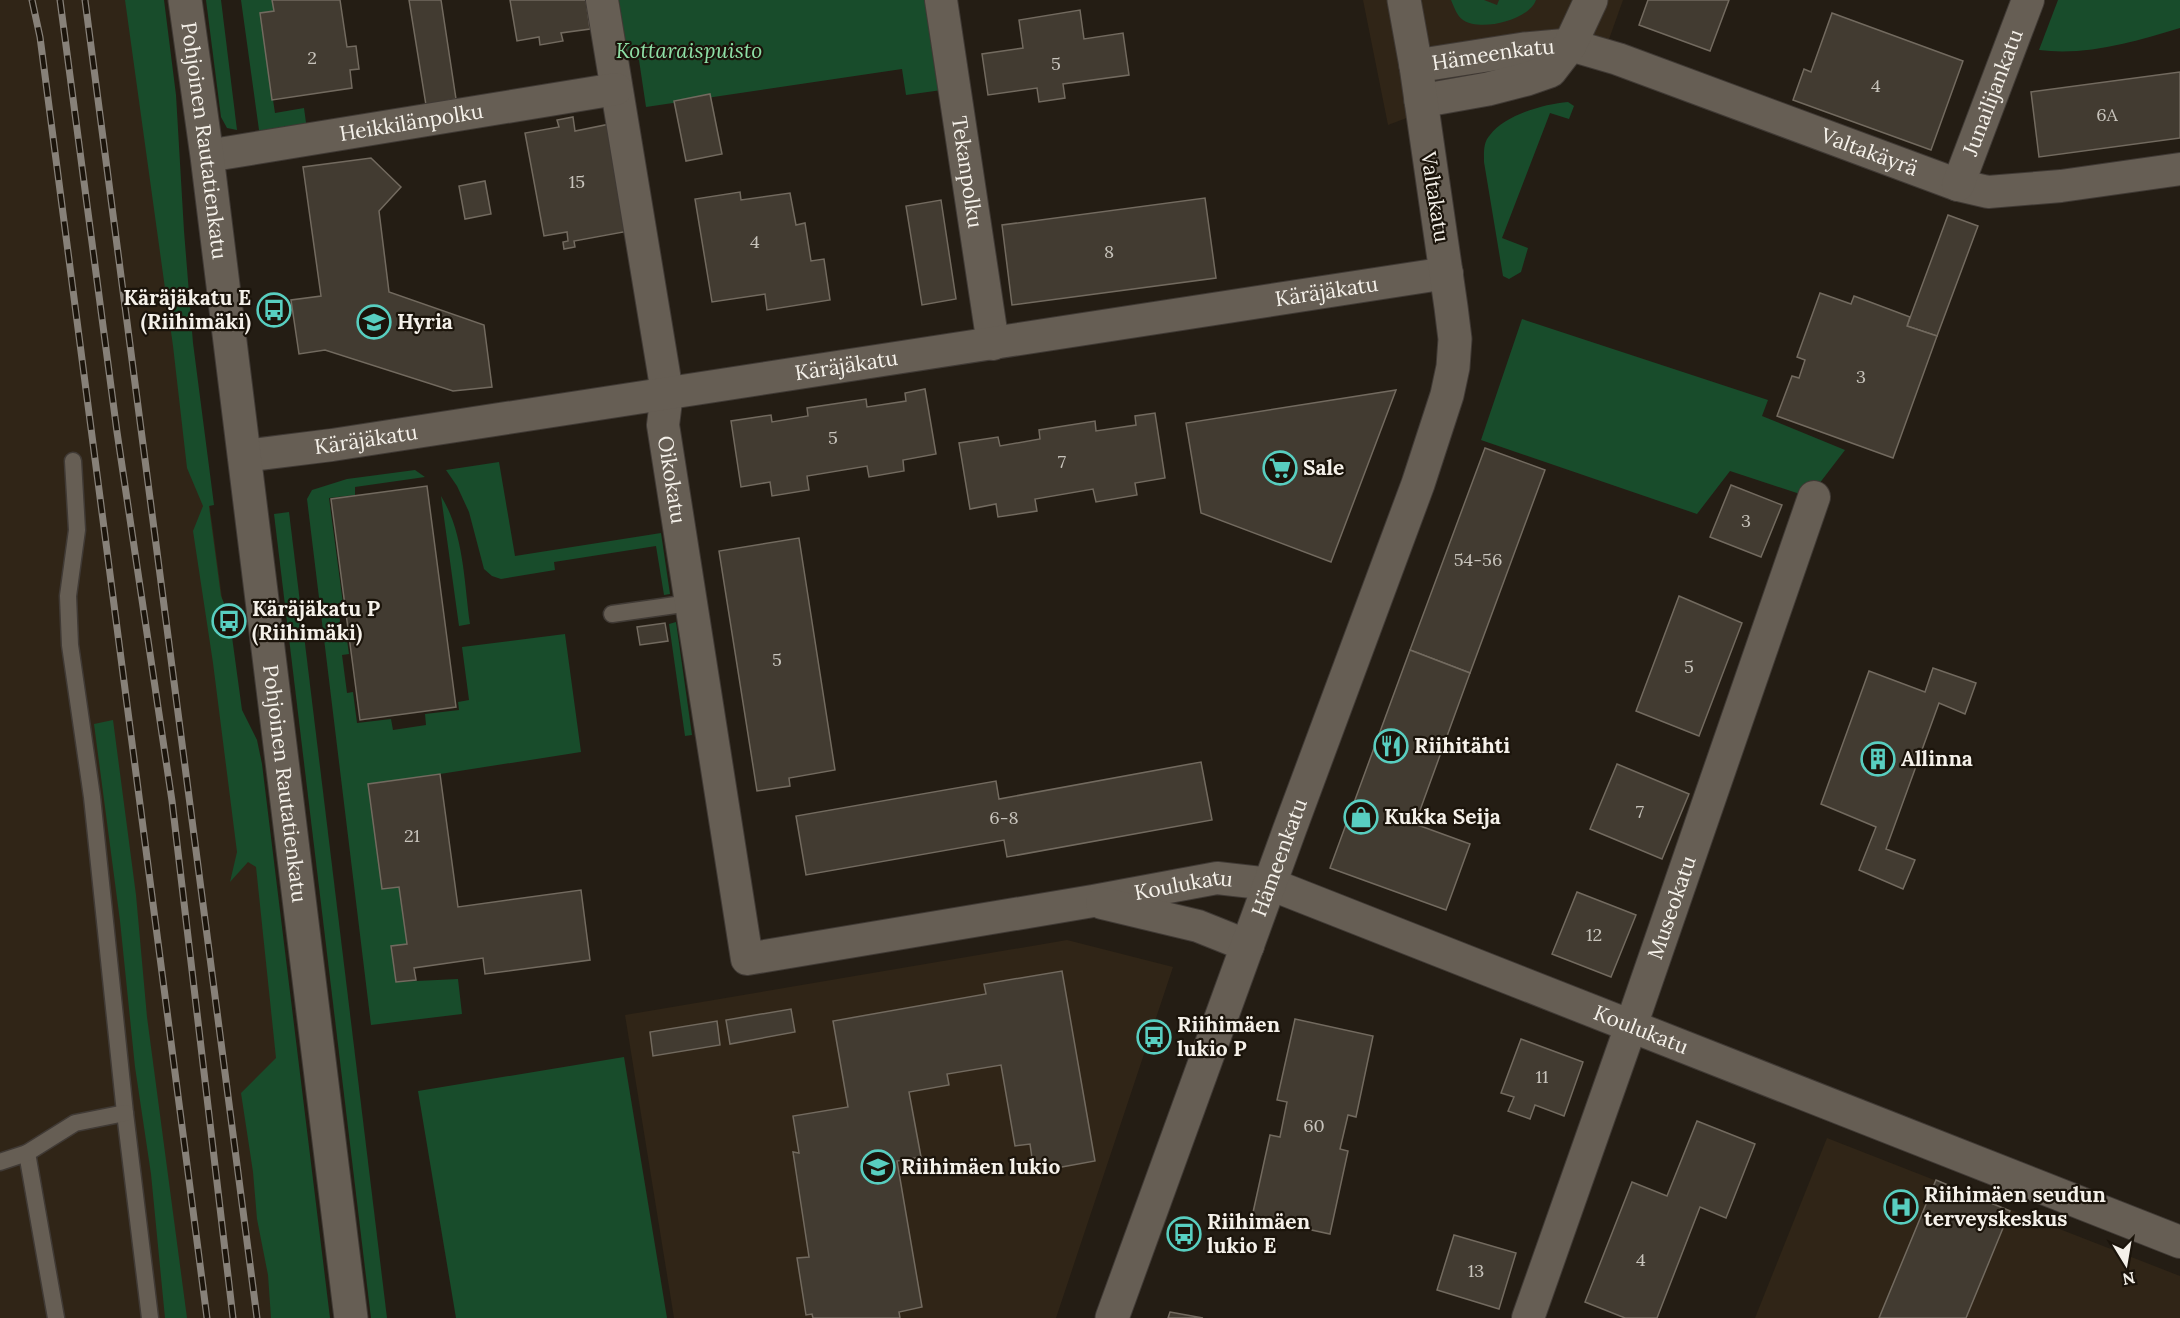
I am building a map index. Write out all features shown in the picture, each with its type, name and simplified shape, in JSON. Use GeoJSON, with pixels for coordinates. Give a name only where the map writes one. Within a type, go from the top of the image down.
{"type":"FeatureCollection","features":[{"type":"Feature","properties":{"kind":"street","name":"Pohjoinen Rautatienkatu"},"geometry":{"type":"LineString","coordinates":[[185,0],[207,156],[351,1318]]}},
{"type":"Feature","properties":{"kind":"street","name":"Oikokatu"},"geometry":{"type":"LineString","coordinates":[[602,0],[667,393],[663,425],[747,959]]}},
{"type":"Feature","properties":{"kind":"street","name":"Tekanpolku"},"geometry":{"type":"LineString","coordinates":[[941,0],[993,344]]}},
{"type":"Feature","properties":{"kind":"street","name":"Valtakatu"},"geometry":{"type":"LineString","coordinates":[[1404,0],[1416,66],[1455,339],[1453,367],[1447,395]]}},
{"type":"Feature","properties":{"kind":"street","name":"Hämeenkatu"},"geometry":{"type":"LineString","coordinates":[[1421,101],[1488,89],[1550,71],[1570,45],[1591,0]]}},
{"type":"Feature","properties":{"kind":"street","name":"Junailijankatu"},"geometry":{"type":"LineString","coordinates":[[1958,185],[2028,0]]}},
{"type":"Feature","properties":{"kind":"street","name":"Hämeenkatu"},"geometry":{"type":"LineString","coordinates":[[1416,66],[1524,49],[1570,45]]}},
{"type":"Feature","properties":{"kind":"street","name":"Valtakäyrä"},"geometry":{"type":"LineString","coordinates":[[1570,45],[1618,59],[1958,185],[1988,192],[2061,186],[2180,170]]}},
{"type":"Feature","properties":{"kind":"street","name":"Heikkilänpolku"},"geometry":{"type":"LineString","coordinates":[[207,156],[616,89]]}},
{"type":"Feature","properties":{"kind":"street","name":"Käräjäkatu"},"geometry":{"type":"LineString","coordinates":[[244,456],[332,445],[1447,273]]}},
{"type":"Feature","properties":{"kind":"street","name":"Hämeenkatu"},"geometry":{"type":"LineString","coordinates":[[1112,1318],[1418,484],[1447,395]]}},
{"type":"Feature","properties":{"kind":"street","name":"Museokatu"},"geometry":{"type":"LineString","coordinates":[[1528,1318],[1814,497]]}},
{"type":"Feature","properties":{"kind":"street","name":"Koulukatu"},"geometry":{"type":"LineString","coordinates":[[747,959],[1217,878],[1270,884],[2180,1242]]}},
{"type":"Feature","properties":{"kind":"street","name":"Koulukatu"},"geometry":{"type":"LineString","coordinates":[[1093,901],[1198,926],[1248,946]]}},
{"type":"Feature","properties":{"kind":"lane"},"geometry":{"type":"LineString","coordinates":[[73,461],[77,530],[68,596],[70,645],[95,819],[125,1113],[150,1318]]}},
{"type":"Feature","properties":{"kind":"lane"},"geometry":{"type":"LineString","coordinates":[[612,615],[690,603]]}},
{"type":"Feature","properties":{"kind":"lane"},"geometry":{"type":"LineString","coordinates":[[0,1162],[27,1153],[75,1123],[125,1113]]}},
{"type":"Feature","properties":{"kind":"lane"},"geometry":{"type":"LineString","coordinates":[[27,1153],[56,1318]]}},
{"type":"Feature","properties":{"kind":"shaded area"},"geometry":{"type":"Polygon","coordinates":[[[0,0],[149,0],[179,277],[319,1318],[0,1318],[0,0]]]}},
{"type":"Feature","properties":{"kind":"shaded area"},"geometry":{"type":"Polygon","coordinates":[[[1363,0],[1623,0],[1608,42],[1388,125],[1363,0]]]}},
{"type":"Feature","properties":{"kind":"shaded area","name":"Riihimäen lukio"},"geometry":{"type":"Polygon","coordinates":[[[1067,940],[1173,967],[1056,1318],[674,1318],[625,1015],[1067,940]]]}},
{"type":"Feature","properties":{"kind":"shaded area","name":"Riihimäen seudun terveyskeskus"},"geometry":{"type":"Polygon","coordinates":[[[1827,1138],[2180,1276],[2180,1318],[1755,1318],[1827,1138]]]}},
{"type":"Feature","properties":{"kind":"green space"},"geometry":{"type":"Polygon","coordinates":[[[125,0],[164,0],[176,95],[193,343],[214,505],[209,506],[221,596],[229,615],[242,710],[257,740],[262,764],[330,1318],[271,1318],[268,1275],[257,1219],[253,1172],[241,1093],[276,1058],[256,867],[248,862],[230,882],[237,852],[213,663],[193,531],[203,506],[187,468],[173,346],[125,0]]]}},
{"type":"Feature","properties":{"kind":"green space"},"geometry":{"type":"Polygon","coordinates":[[[206,0],[221,0],[237,130],[227,128],[221,117],[206,0]]]}},
{"type":"Feature","properties":{"kind":"green space"},"geometry":{"type":"Polygon","coordinates":[[[241,0],[272,0],[274,11],[260,14],[275,113],[304,108],[307,130],[264,137],[259,130],[241,0]]]}},
{"type":"Feature","properties":{"kind":"green space","name":"Kottaraispuisto"},"geometry":{"type":"Polygon","coordinates":[[[619,0],[928,0],[942,90],[906,95],[902,69],[646,107],[639,60],[624,53],[619,0]]]}},
{"type":"Feature","properties":{"kind":"green space"},"geometry":{"type":"Polygon","coordinates":[[[1451,0],[1484,0],[1497,5],[1499,0],[1536,0],[1532,7],[1515,18],[1481,25],[1463,20],[1451,0]]]}},
{"type":"Feature","properties":{"kind":"green space"},"geometry":{"type":"Polygon","coordinates":[[[2058,0],[2180,0],[2180,28],[2110,47],[2075,51],[2039,50],[2058,0]]]}},
{"type":"Feature","properties":{"kind":"green space"},"geometry":{"type":"Polygon","coordinates":[[[1568,102],[1574,106],[1569,119],[1550,113],[1502,238],[1528,248],[1521,272],[1509,279],[1503,276],[1484,162],[1486,141],[1497,128],[1515,116],[1548,105],[1568,102]]]}},
{"type":"Feature","properties":{"kind":"green space"},"geometry":{"type":"Polygon","coordinates":[[[1522,319],[1768,400],[1762,416],[1845,450],[1809,497],[1730,471],[1697,514],[1481,440],[1522,319]]]}},
{"type":"Feature","properties":{"kind":"green space"},"geometry":{"type":"Polygon","coordinates":[[[499,462],[515,556],[661,533],[670,594],[664,595],[656,546],[554,562],[555,570],[501,579],[492,576],[484,569],[469,512],[457,486],[446,470],[499,462]]]}},
{"type":"Feature","properties":{"kind":"green space"},"geometry":{"type":"Polygon","coordinates":[[[415,470],[425,477],[355,487],[355,495],[329,498],[344,611],[339,612],[342,640],[347,640],[349,654],[342,655],[347,693],[353,692],[357,723],[391,719],[393,730],[426,725],[425,714],[459,710],[458,702],[469,700],[462,647],[565,634],[581,752],[440,774],[382,889],[399,887],[407,944],[391,947],[396,982],[458,979],[462,1014],[371,1025],[307,499],[312,490],[347,479],[415,470]]]}},
{"type":"Feature","properties":{"kind":"green space"},"geometry":{"type":"Polygon","coordinates":[[[441,496],[449,510],[459,542],[470,624],[459,626],[441,496]]]}},
{"type":"Feature","properties":{"kind":"green space"},"geometry":{"type":"Polygon","coordinates":[[[289,512],[387,1318],[371,1318],[274,514],[289,512]]]}},
{"type":"Feature","properties":{"kind":"green space"},"geometry":{"type":"Polygon","coordinates":[[[676,622],[692,735],[685,736],[669,624],[676,622]]]}},
{"type":"Feature","properties":{"kind":"green space"},"geometry":{"type":"Polygon","coordinates":[[[113,720],[136,895],[147,1017],[187,1318],[165,1318],[151,1174],[135,1067],[120,921],[94,724],[113,720]]]}},
{"type":"Feature","properties":{"kind":"green space"},"geometry":{"type":"Polygon","coordinates":[[[624,1057],[667,1318],[456,1318],[418,1091],[624,1057]]]}},
{"type":"Feature","properties":{"kind":"building"},"geometry":{"type":"Polygon","coordinates":[[[272,0],[340,0],[347,47],[356,46],[359,69],[350,70],[352,88],[272,100],[260,13],[274,11],[272,0]]]}},
{"type":"Feature","properties":{"kind":"building"},"geometry":{"type":"Polygon","coordinates":[[[409,0],[441,0],[456,99],[426,105],[409,0]]]}},
{"type":"Feature","properties":{"kind":"building"},"geometry":{"type":"Polygon","coordinates":[[[510,0],[586,0],[590,29],[561,33],[563,41],[540,45],[539,37],[517,41],[510,0]]]}},
{"type":"Feature","properties":{"kind":"building"},"geometry":{"type":"Polygon","coordinates":[[[1648,0],[1729,0],[1710,51],[1639,25],[1648,0]]]}},
{"type":"Feature","properties":{"kind":"building"},"geometry":{"type":"Polygon","coordinates":[[[1080,10],[1084,39],[1123,33],[1129,75],[1063,84],[1065,98],[1039,102],[1037,88],[988,95],[982,54],[1023,48],[1019,20],[1080,10]]]}},
{"type":"Feature","properties":{"kind":"building"},"geometry":{"type":"Polygon","coordinates":[[[1832,13],[1963,61],[1931,150],[1793,100],[1804,69],[1811,72],[1832,13]]]}},
{"type":"Feature","properties":{"kind":"building"},"geometry":{"type":"Polygon","coordinates":[[[2180,72],[2180,138],[2039,157],[2031,92],[2180,72]]]}},
{"type":"Feature","properties":{"kind":"building"},"geometry":{"type":"Polygon","coordinates":[[[710,94],[722,154],[686,161],[674,101],[710,94]]]}},
{"type":"Feature","properties":{"kind":"building"},"geometry":{"type":"Polygon","coordinates":[[[573,117],[575,131],[610,124],[629,231],[574,241],[575,247],[564,249],[563,242],[568,241],[567,232],[544,236],[525,133],[559,127],[557,120],[573,117]]]}},
{"type":"Feature","properties":{"kind":"building"},"geometry":{"type":"Polygon","coordinates":[[[371,158],[401,187],[379,211],[389,292],[484,325],[492,387],[453,391],[325,350],[299,354],[291,300],[321,296],[303,167],[371,158]]]}},
{"type":"Feature","properties":{"kind":"building"},"geometry":{"type":"Polygon","coordinates":[[[485,181],[491,214],[465,219],[459,186],[485,181]]]}},
{"type":"Feature","properties":{"kind":"building"},"geometry":{"type":"Polygon","coordinates":[[[740,192],[741,200],[790,193],[796,225],[805,223],[811,261],[824,259],[830,300],[767,310],[765,294],[712,302],[695,199],[740,192]]]}},
{"type":"Feature","properties":{"kind":"building"},"geometry":{"type":"Polygon","coordinates":[[[1205,198],[1216,278],[1012,305],[1002,225],[1205,198]]]}},
{"type":"Feature","properties":{"kind":"building"},"geometry":{"type":"Polygon","coordinates":[[[941,200],[956,299],[922,305],[906,206],[941,200]]]}},
{"type":"Feature","properties":{"kind":"building"},"geometry":{"type":"Polygon","coordinates":[[[1948,215],[1978,226],[1937,336],[1907,326],[1948,215]]]}},
{"type":"Feature","properties":{"kind":"building"},"geometry":{"type":"Polygon","coordinates":[[[1820,293],[1851,304],[1854,296],[1910,317],[1907,326],[1937,336],[1893,458],[1777,416],[1792,376],[1799,378],[1805,360],[1797,357],[1820,293]]]}},
{"type":"Feature","properties":{"kind":"building"},"geometry":{"type":"Polygon","coordinates":[[[925,389],[936,454],[903,460],[904,471],[869,477],[867,466],[807,476],[809,490],[772,496],[770,482],[741,487],[731,421],[771,415],[772,422],[808,416],[807,408],[866,399],[867,407],[906,401],[905,393],[925,389]]]}},
{"type":"Feature","properties":{"kind":"building","name":"Sale"},"geometry":{"type":"Polygon","coordinates":[[[1396,390],[1331,562],[1201,513],[1186,423],[1396,390]]]}},
{"type":"Feature","properties":{"kind":"building"},"geometry":{"type":"Polygon","coordinates":[[[1155,413],[1165,478],[1135,483],[1137,495],[1096,502],[1093,489],[1035,499],[1037,511],[998,517],[996,504],[970,509],[959,443],[998,437],[1000,446],[1040,439],[1039,430],[1095,421],[1096,431],[1136,425],[1135,416],[1155,413]]]}},
{"type":"Feature","properties":{"kind":"building"},"geometry":{"type":"Polygon","coordinates":[[[1485,448],[1545,470],[1470,673],[1410,650],[1485,448]]]}},
{"type":"Feature","properties":{"kind":"building"},"geometry":{"type":"Polygon","coordinates":[[[1731,485],[1782,505],[1761,557],[1710,537],[1731,485]]]}},
{"type":"Feature","properties":{"kind":"building"},"geometry":{"type":"Polygon","coordinates":[[[427,486],[456,707],[360,720],[331,499],[427,486]]]}},
{"type":"Feature","properties":{"kind":"building"},"geometry":{"type":"Polygon","coordinates":[[[799,538],[835,770],[789,778],[790,786],[757,791],[719,551],[799,538]]]}},
{"type":"Feature","properties":{"kind":"building"},"geometry":{"type":"Polygon","coordinates":[[[1679,596],[1742,623],[1699,736],[1636,711],[1679,596]]]}},
{"type":"Feature","properties":{"kind":"building"},"geometry":{"type":"Polygon","coordinates":[[[665,623],[668,641],[640,645],[637,627],[665,623]]]}},
{"type":"Feature","properties":{"kind":"building"},"geometry":{"type":"Polygon","coordinates":[[[1410,650],[1470,673],[1415,824],[1470,844],[1446,910],[1330,868],[1410,650]]]}},
{"type":"Feature","properties":{"kind":"building","name":"Allinna"},"geometry":{"type":"Polygon","coordinates":[[[1933,668],[1976,683],[1965,714],[1939,703],[1886,849],[1915,860],[1903,889],[1859,870],[1876,827],[1821,804],[1869,671],[1925,692],[1933,668]]]}},
{"type":"Feature","properties":{"kind":"building"},"geometry":{"type":"Polygon","coordinates":[[[1201,762],[1212,820],[1007,857],[1004,840],[806,875],[796,816],[996,781],[999,799],[1201,762]]]}},
{"type":"Feature","properties":{"kind":"building"},"geometry":{"type":"Polygon","coordinates":[[[1617,764],[1689,794],[1662,859],[1590,829],[1617,764]]]}},
{"type":"Feature","properties":{"kind":"building"},"geometry":{"type":"Polygon","coordinates":[[[440,774],[458,907],[581,890],[590,960],[485,974],[483,958],[414,968],[416,980],[396,982],[391,946],[407,944],[399,887],[382,889],[368,784],[440,774]]]}},
{"type":"Feature","properties":{"kind":"building"},"geometry":{"type":"Polygon","coordinates":[[[1577,892],[1636,915],[1611,977],[1552,954],[1577,892]]]}},
{"type":"Feature","properties":{"kind":"building"},"geometry":{"type":"Polygon","coordinates":[[[1062,971],[1095,1161],[1034,1172],[1030,1144],[1015,1146],[1001,1065],[947,1074],[949,1085],[909,1092],[921,1157],[897,1161],[922,1307],[899,1312],[900,1318],[813,1318],[812,1314],[806,1315],[797,1258],[809,1257],[793,1152],[799,1153],[793,1116],[848,1107],[833,1021],[986,994],[984,984],[1062,971]]]}},
{"type":"Feature","properties":{"kind":"building"},"geometry":{"type":"Polygon","coordinates":[[[791,1009],[795,1032],[730,1044],[726,1020],[791,1009]]]}},
{"type":"Feature","properties":{"kind":"building"},"geometry":{"type":"Polygon","coordinates":[[[1295,1019],[1373,1036],[1356,1117],[1348,1115],[1340,1149],[1348,1151],[1330,1234],[1252,1217],[1270,1135],[1280,1137],[1287,1102],[1277,1100],[1295,1019]]]}},
{"type":"Feature","properties":{"kind":"building"},"geometry":{"type":"Polygon","coordinates":[[[717,1021],[720,1045],[653,1056],[650,1032],[717,1021]]]}},
{"type":"Feature","properties":{"kind":"building"},"geometry":{"type":"Polygon","coordinates":[[[1521,1039],[1583,1062],[1564,1116],[1535,1105],[1530,1119],[1508,1111],[1514,1097],[1501,1093],[1521,1039]]]}},
{"type":"Feature","properties":{"kind":"building"},"geometry":{"type":"Polygon","coordinates":[[[1697,1121],[1755,1144],[1726,1218],[1700,1207],[1657,1318],[1625,1318],[1585,1302],[1632,1182],[1667,1196],[1697,1121]]]}},
{"type":"Feature","properties":{"kind":"building"},"geometry":{"type":"Polygon","coordinates":[[[1936,1180],[2010,1211],[1966,1318],[1879,1318],[1936,1180]]]}},
{"type":"Feature","properties":{"kind":"building"},"geometry":{"type":"Polygon","coordinates":[[[1454,1235],[1516,1253],[1499,1309],[1437,1290],[1454,1235]]]}},
{"type":"Feature","properties":{"kind":"building"},"geometry":{"type":"Polygon","coordinates":[[[1170,1312],[1203,1318],[1168,1318],[1170,1312]]]}},
{"type":"Feature","properties":{"kind":"railway"},"geometry":{"type":"LineString","coordinates":[[32,0],[40,37],[207,1318]]}},
{"type":"Feature","properties":{"kind":"railway"},"geometry":{"type":"LineString","coordinates":[[60,0],[117,432],[172,801],[233,1318]]}},
{"type":"Feature","properties":{"kind":"railway"},"geometry":{"type":"LineString","coordinates":[[85,0],[257,1318]]}},
{"type":"Feature","properties":{"kind":"place","name":"Käräjäkatu E (Riihimäki)"},"geometry":{"type":"Point","coordinates":[274,310]}},
{"type":"Feature","properties":{"kind":"place","name":"Hyria"},"geometry":{"type":"Point","coordinates":[374,322]}},
{"type":"Feature","properties":{"kind":"place","name":"Sale"},"geometry":{"type":"Point","coordinates":[1280,468]}},
{"type":"Feature","properties":{"kind":"place","name":"Käräjäkatu P (Riihimäki)"},"geometry":{"type":"Point","coordinates":[229,621]}},
{"type":"Feature","properties":{"kind":"place","name":"Riihitähti"},"geometry":{"type":"Point","coordinates":[1391,746]}},
{"type":"Feature","properties":{"kind":"place","name":"Allinna"},"geometry":{"type":"Point","coordinates":[1878,759]}},
{"type":"Feature","properties":{"kind":"place","name":"Kukka Seija"},"geometry":{"type":"Point","coordinates":[1361,817]}},
{"type":"Feature","properties":{"kind":"place","name":"Riihimäen lukio P"},"geometry":{"type":"Point","coordinates":[1154,1037]}},
{"type":"Feature","properties":{"kind":"place","name":"Riihimäen lukio"},"geometry":{"type":"Point","coordinates":[878,1167]}},
{"type":"Feature","properties":{"kind":"place","name":"Riihimäen seudun terveyskeskus"},"geometry":{"type":"Point","coordinates":[1901,1207]}},
{"type":"Feature","properties":{"kind":"place","name":"Riihimäen lukio E"},"geometry":{"type":"Point","coordinates":[1184,1234]}}]}
